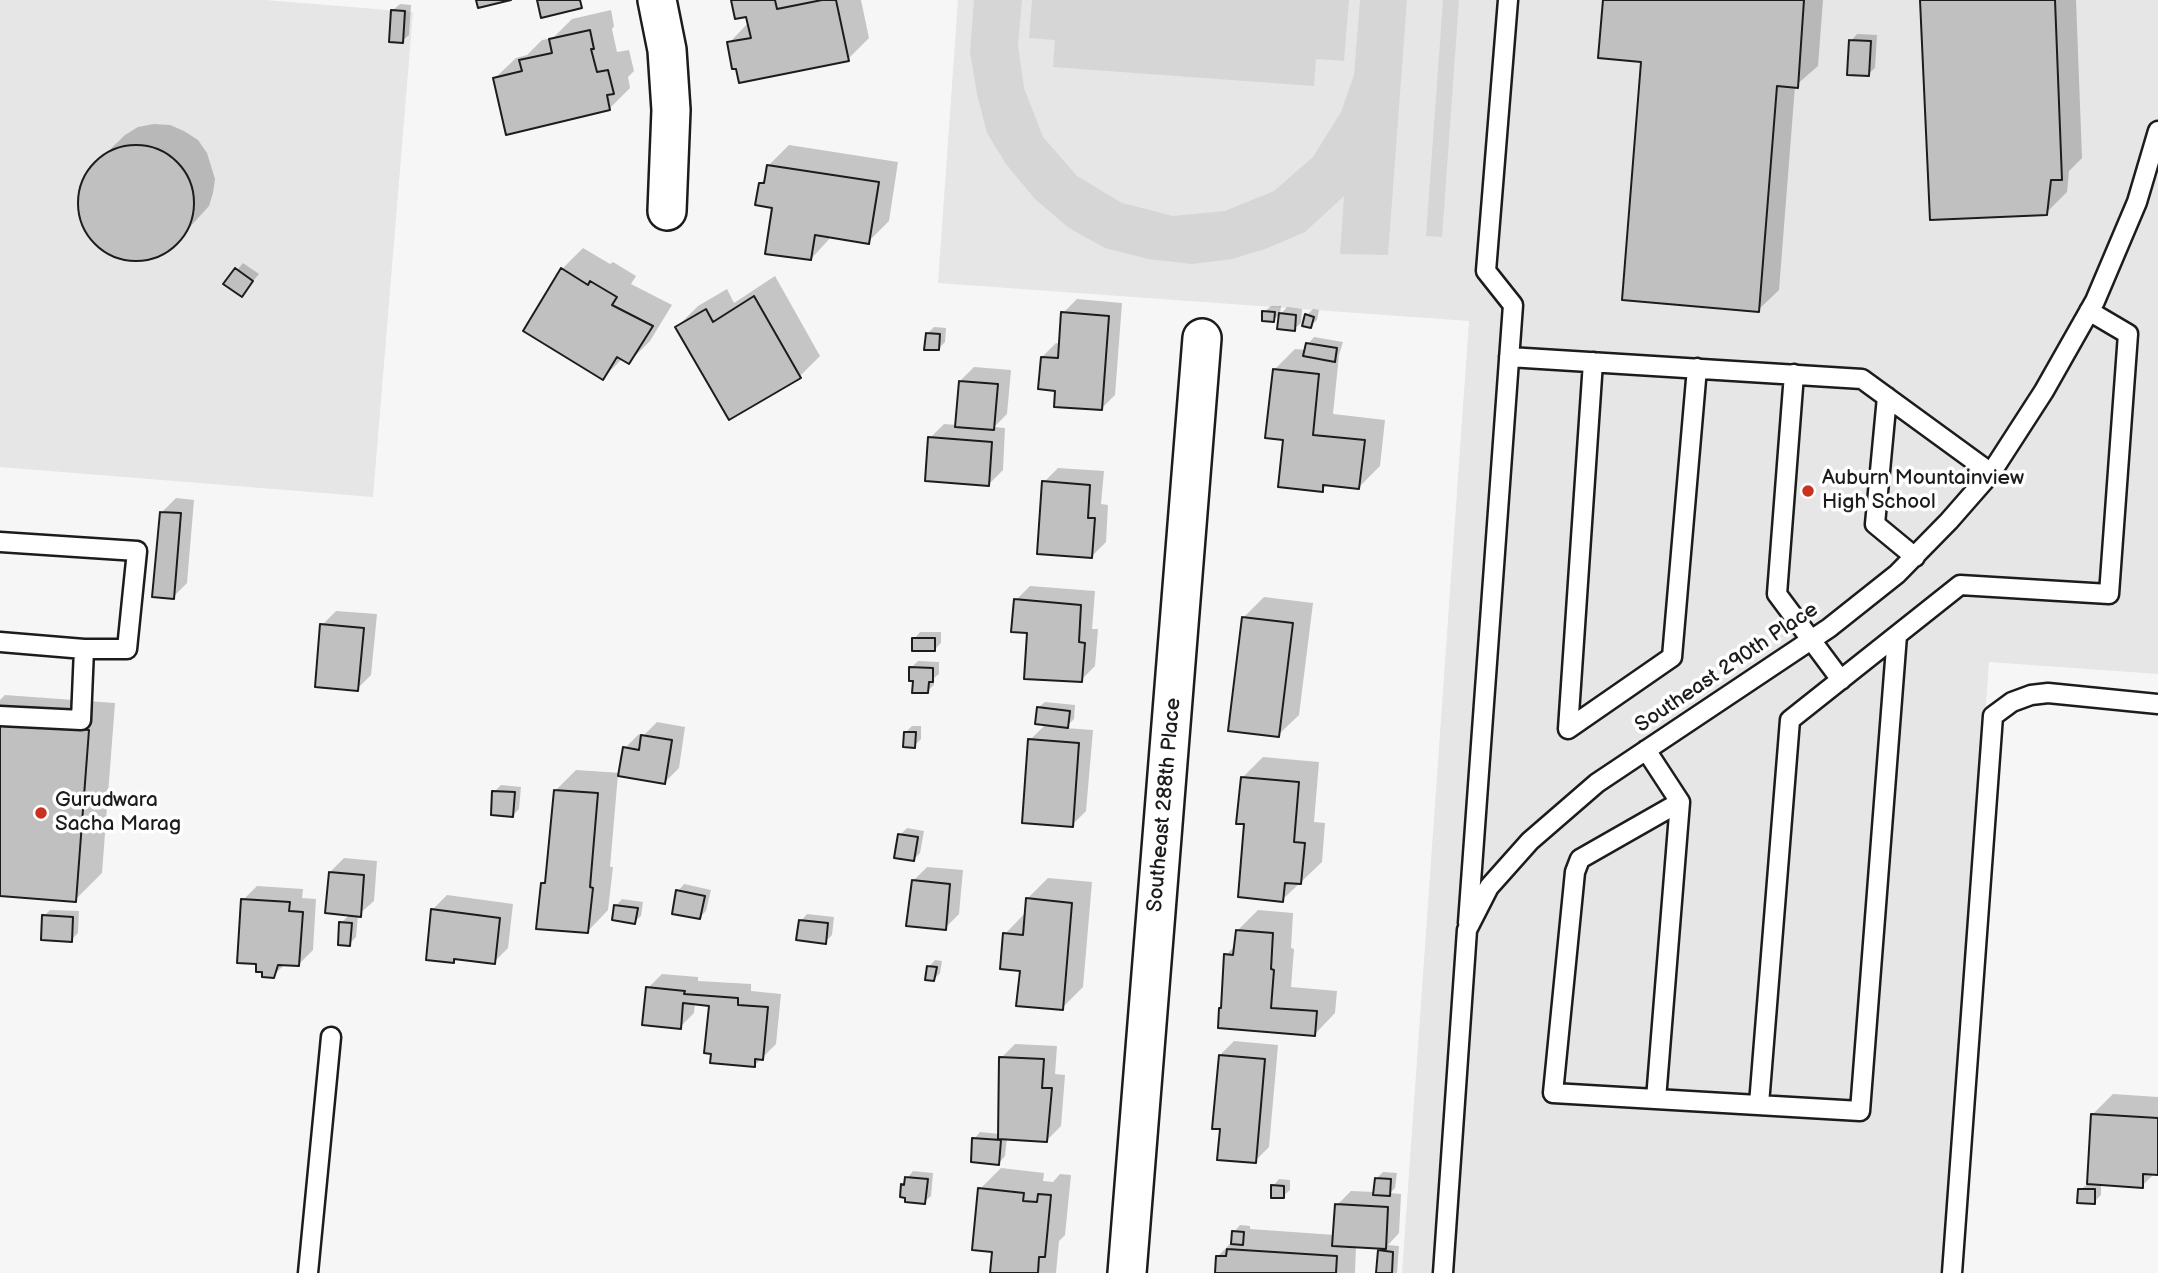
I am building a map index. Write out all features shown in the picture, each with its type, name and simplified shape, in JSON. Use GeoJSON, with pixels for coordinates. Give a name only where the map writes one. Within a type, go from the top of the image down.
{"type":"FeatureCollection","features":[{"type":"Feature","properties":{"kind":"street"},"geometry":{"type":"LineString","coordinates":[[657,0],[667,50],[671,110],[667,211]]}},
{"type":"Feature","properties":{"kind":"street","name":"Southeast 288th Place"},"geometry":{"type":"LineString","coordinates":[[1127,1273],[1202,338]]}},
{"type":"Feature","properties":{"kind":"lane"},"geometry":{"type":"LineString","coordinates":[[1467,930],[1513,305],[1486,271],[1508,0]]}},
{"type":"Feature","properties":{"kind":"lane","name":"Southeast 290th Place"},"geometry":{"type":"LineString","coordinates":[[1443,1273],[1467,930],[1489,887],[1530,841],[1597,783],[1812,640],[1897,574],[1990,473],[2044,391],[2089,311],[2137,202],[2158,131]]}},
{"type":"Feature","properties":{"kind":"lane"},"geometry":{"type":"LineString","coordinates":[[1759,1104],[1790,720],[1960,585],[2109,594],[2128,334],[2089,311]]}},
{"type":"Feature","properties":{"kind":"lane"},"geometry":{"type":"LineString","coordinates":[[1509,356],[1862,379],[1990,473]]}},
{"type":"Feature","properties":{"kind":"lane"},"geometry":{"type":"LineString","coordinates":[[1593,362],[1569,729],[1672,657],[1696,368]]}},
{"type":"Feature","properties":{"kind":"lane"},"geometry":{"type":"LineString","coordinates":[[1794,374],[1777,594],[1841,680]]}},
{"type":"Feature","properties":{"kind":"lane"},"geometry":{"type":"LineString","coordinates":[[1886,397],[1875,524],[1915,557]]}},
{"type":"Feature","properties":{"kind":"lane"},"geometry":{"type":"LineString","coordinates":[[0,542],[136,551],[127,649],[85,649],[0,642]]}},
{"type":"Feature","properties":{"kind":"lane"},"geometry":{"type":"LineString","coordinates":[[1680,802],[1580,859],[1575,872],[1553,1093],[1860,1111],[1897,635]]}},
{"type":"Feature","properties":{"kind":"lane"},"geometry":{"type":"LineString","coordinates":[[0,716],[81,720],[85,649]]}},
{"type":"Feature","properties":{"kind":"lane"},"geometry":{"type":"LineString","coordinates":[[1952,1273],[1993,716],[2012,702],[2031,695],[2048,693],[2158,704]]}},
{"type":"Feature","properties":{"kind":"lane"},"geometry":{"type":"LineString","coordinates":[[1646,750],[1680,802],[1656,1098]]}},
{"type":"Feature","properties":{"kind":"lane"},"geometry":{"type":"LineString","coordinates":[[308,1273],[331,1037]]}},
{"type":"Feature","properties":{"kind":"shaded area"},"geometry":{"type":"Polygon","coordinates":[[[0,0],[265,0],[413,12],[373,497],[0,467],[0,0]]]}},
{"type":"Feature","properties":{"kind":"shaded area","name":"Auburn Mountainview High School"},"geometry":{"type":"Polygon","coordinates":[[[958,0],[2158,0],[2158,674],[1989,662],[1946,1273],[1402,1273],[1469,321],[938,283],[958,0]]]}},
{"type":"Feature","properties":{"kind":"shaded area"},"geometry":{"type":"Polygon","coordinates":[[[974,0],[1022,0],[1018,45],[1024,88],[1043,137],[1077,176],[1122,203],[1173,216],[1225,211],[1274,191],[1313,157],[1341,112],[1354,75],[1360,0],[1407,0],[1388,255],[1340,254],[1344,196],[1305,232],[1268,248],[1232,259],[1192,264],[1148,259],[1105,248],[1069,228],[1035,199],[1006,164],[987,133],[970,52],[974,0]]]}},
{"type":"Feature","properties":{"kind":"shaded area"},"geometry":{"type":"Polygon","coordinates":[[[1032,0],[1349,0],[1344,61],[1316,59],[1314,86],[1053,67],[1055,40],[1029,38],[1032,0]]]}},
{"type":"Feature","properties":{"kind":"shaded area"},"geometry":{"type":"Polygon","coordinates":[[[1443,0],[1459,0],[1442,237],[1426,236],[1443,0]]]}},
{"type":"Feature","properties":{"kind":"building"},"geometry":{"type":"Polygon","coordinates":[[[476,0],[511,0],[478,8],[476,0]]]}},
{"type":"Feature","properties":{"kind":"building"},"geometry":{"type":"Polygon","coordinates":[[[537,0],[580,0],[582,8],[541,18],[537,0]]]}},
{"type":"Feature","properties":{"kind":"building"},"geometry":{"type":"Polygon","coordinates":[[[731,0],[775,0],[777,9],[822,0],[836,0],[849,61],[739,83],[736,69],[732,69],[727,42],[751,38],[746,17],[735,19],[731,0]]]}},
{"type":"Feature","properties":{"kind":"building"},"geometry":{"type":"Polygon","coordinates":[[[1603,0],[1804,0],[1798,88],[1777,86],[1759,312],[1622,300],[1641,62],[1598,58],[1603,0]]]}},
{"type":"Feature","properties":{"kind":"building"},"geometry":{"type":"Polygon","coordinates":[[[1920,0],[2055,0],[2062,180],[2051,180],[2047,215],[1930,220],[1920,0]]]}},
{"type":"Feature","properties":{"kind":"building"},"geometry":{"type":"Polygon","coordinates":[[[391,10],[405,11],[403,43],[389,42],[391,10]]]}},
{"type":"Feature","properties":{"kind":"building"},"geometry":{"type":"Polygon","coordinates":[[[590,30],[594,49],[591,49],[597,72],[608,70],[614,94],[607,95],[610,110],[506,135],[493,78],[522,71],[519,60],[552,53],[549,39],[590,30]]]}},
{"type":"Feature","properties":{"kind":"building"},"geometry":{"type":"Polygon","coordinates":[[[1849,40],[1871,41],[1869,76],[1847,75],[1849,40]]]}},
{"type":"Feature","properties":{"kind":"building"},"geometry":{"type":"Polygon","coordinates":[[[136,145],[158,149],[177,162],[190,181],[194,203],[190,225],[177,244],[158,257],[136,261],[114,257],[95,244],[82,225],[78,203],[82,181],[95,162],[114,149],[136,145]]]}},
{"type":"Feature","properties":{"kind":"building"},"geometry":{"type":"Polygon","coordinates":[[[767,165],[879,182],[869,244],[815,235],[811,260],[765,254],[772,208],[755,205],[759,183],[764,183],[767,165]]]}},
{"type":"Feature","properties":{"kind":"building"},"geometry":{"type":"Polygon","coordinates":[[[235,268],[253,281],[242,297],[223,284],[235,268]]]}},
{"type":"Feature","properties":{"kind":"building"},"geometry":{"type":"Polygon","coordinates":[[[561,268],[588,285],[590,281],[617,297],[612,305],[653,326],[629,364],[617,357],[603,380],[523,331],[561,268]]]}},
{"type":"Feature","properties":{"kind":"building"},"geometry":{"type":"Polygon","coordinates":[[[754,296],[801,378],[729,420],[675,327],[706,309],[713,322],[754,296]]]}},
{"type":"Feature","properties":{"kind":"building"},"geometry":{"type":"Polygon","coordinates":[[[1262,311],[1275,312],[1274,322],[1262,321],[1262,311]]]}},
{"type":"Feature","properties":{"kind":"building"},"geometry":{"type":"Polygon","coordinates":[[[1061,312],[1109,316],[1102,410],[1054,407],[1055,391],[1038,389],[1041,357],[1058,358],[1061,312]]]}},
{"type":"Feature","properties":{"kind":"building"},"geometry":{"type":"Polygon","coordinates":[[[1279,313],[1296,315],[1295,331],[1277,329],[1279,313]]]}},
{"type":"Feature","properties":{"kind":"building"},"geometry":{"type":"Polygon","coordinates":[[[1305,314],[1314,317],[1311,328],[1302,326],[1305,314]]]}},
{"type":"Feature","properties":{"kind":"building"},"geometry":{"type":"Polygon","coordinates":[[[926,333],[940,334],[939,350],[924,350],[926,333]]]}},
{"type":"Feature","properties":{"kind":"building"},"geometry":{"type":"Polygon","coordinates":[[[1306,343],[1337,348],[1335,362],[1303,356],[1306,343]]]}},
{"type":"Feature","properties":{"kind":"building"},"geometry":{"type":"Polygon","coordinates":[[[1273,369],[1319,374],[1313,435],[1365,440],[1359,489],[1323,485],[1323,492],[1278,487],[1283,440],[1265,438],[1273,369]]]}},
{"type":"Feature","properties":{"kind":"building"},"geometry":{"type":"Polygon","coordinates":[[[959,381],[998,384],[994,430],[955,427],[959,381]]]}},
{"type":"Feature","properties":{"kind":"building"},"geometry":{"type":"Polygon","coordinates":[[[928,437],[992,442],[989,486],[925,481],[928,437]]]}},
{"type":"Feature","properties":{"kind":"building"},"geometry":{"type":"Polygon","coordinates":[[[1042,481],[1090,485],[1088,518],[1095,518],[1092,558],[1037,554],[1042,481]]]}},
{"type":"Feature","properties":{"kind":"building"},"geometry":{"type":"Polygon","coordinates":[[[160,512],[181,513],[174,599],[152,597],[160,512]]]}},
{"type":"Feature","properties":{"kind":"building"},"geometry":{"type":"Polygon","coordinates":[[[1014,599],[1081,605],[1079,642],[1085,643],[1082,682],[1024,679],[1027,633],[1011,632],[1014,599]]]}},
{"type":"Feature","properties":{"kind":"building"},"geometry":{"type":"Polygon","coordinates":[[[1242,617],[1293,623],[1279,737],[1228,731],[1242,617]]]}},
{"type":"Feature","properties":{"kind":"building"},"geometry":{"type":"Polygon","coordinates":[[[320,624],[364,628],[358,691],[315,687],[320,624]]]}},
{"type":"Feature","properties":{"kind":"building"},"geometry":{"type":"Polygon","coordinates":[[[912,638],[935,638],[935,651],[912,651],[912,638]]]}},
{"type":"Feature","properties":{"kind":"building"},"geometry":{"type":"Polygon","coordinates":[[[909,667],[933,668],[933,682],[929,682],[928,693],[912,693],[913,681],[909,681],[909,667]]]}},
{"type":"Feature","properties":{"kind":"building"},"geometry":{"type":"Polygon","coordinates":[[[1037,707],[1070,711],[1068,728],[1035,724],[1037,707]]]}},
{"type":"Feature","properties":{"kind":"building","name":"Gurudwara Sacha Marag"},"geometry":{"type":"Polygon","coordinates":[[[0,723],[89,730],[76,902],[0,896],[0,723]]]}},
{"type":"Feature","properties":{"kind":"building"},"geometry":{"type":"Polygon","coordinates":[[[904,732],[916,732],[915,748],[903,747],[904,732]]]}},
{"type":"Feature","properties":{"kind":"building"},"geometry":{"type":"Polygon","coordinates":[[[641,735],[672,740],[665,784],[618,776],[623,747],[639,750],[641,735]]]}},
{"type":"Feature","properties":{"kind":"building"},"geometry":{"type":"Polygon","coordinates":[[[1028,739],[1079,743],[1073,827],[1022,823],[1028,739]]]}},
{"type":"Feature","properties":{"kind":"building"},"geometry":{"type":"Polygon","coordinates":[[[1241,777],[1299,782],[1294,842],[1305,843],[1301,884],[1285,883],[1283,902],[1238,897],[1244,824],[1236,824],[1241,777]]]}},
{"type":"Feature","properties":{"kind":"building"},"geometry":{"type":"Polygon","coordinates":[[[554,790],[598,793],[588,933],[536,929],[541,883],[545,883],[554,790]]]}},
{"type":"Feature","properties":{"kind":"building"},"geometry":{"type":"Polygon","coordinates":[[[492,791],[515,792],[513,817],[491,815],[492,791]]]}},
{"type":"Feature","properties":{"kind":"building"},"geometry":{"type":"Polygon","coordinates":[[[898,834],[918,837],[914,861],[894,858],[898,834]]]}},
{"type":"Feature","properties":{"kind":"building"},"geometry":{"type":"Polygon","coordinates":[[[329,872],[364,875],[361,917],[325,913],[329,872]]]}},
{"type":"Feature","properties":{"kind":"building"},"geometry":{"type":"Polygon","coordinates":[[[912,880],[950,884],[946,930],[906,926],[912,880]]]}},
{"type":"Feature","properties":{"kind":"building"},"geometry":{"type":"Polygon","coordinates":[[[676,890],[705,896],[700,919],[672,914],[676,890]]]}},
{"type":"Feature","properties":{"kind":"building"},"geometry":{"type":"Polygon","coordinates":[[[1026,898],[1072,903],[1063,1010],[1016,1006],[1020,971],[1000,969],[1003,933],[1023,935],[1026,898]]]}},
{"type":"Feature","properties":{"kind":"building"},"geometry":{"type":"Polygon","coordinates":[[[241,899],[290,902],[289,911],[303,912],[299,966],[278,965],[274,978],[262,977],[262,972],[256,972],[256,964],[237,963],[241,899]]]}},
{"type":"Feature","properties":{"kind":"building"},"geometry":{"type":"Polygon","coordinates":[[[614,905],[638,908],[635,924],[612,920],[614,905]]]}},
{"type":"Feature","properties":{"kind":"building"},"geometry":{"type":"Polygon","coordinates":[[[431,909],[500,918],[495,964],[454,959],[454,963],[426,960],[431,909]]]}},
{"type":"Feature","properties":{"kind":"building"},"geometry":{"type":"Polygon","coordinates":[[[42,915],[73,917],[72,942],[41,940],[42,915]]]}},
{"type":"Feature","properties":{"kind":"building"},"geometry":{"type":"Polygon","coordinates":[[[799,920],[828,923],[826,944],[796,940],[799,920]]]}},
{"type":"Feature","properties":{"kind":"building"},"geometry":{"type":"Polygon","coordinates":[[[339,922],[352,923],[350,946],[338,945],[339,922]]]}},
{"type":"Feature","properties":{"kind":"building"},"geometry":{"type":"Polygon","coordinates":[[[1236,930],[1273,933],[1271,1008],[1317,1011],[1315,1036],[1218,1028],[1224,954],[1233,955],[1236,930]]]}},
{"type":"Feature","properties":{"kind":"building"},"geometry":{"type":"Polygon","coordinates":[[[927,966],[937,967],[934,981],[925,980],[927,966]]]}},
{"type":"Feature","properties":{"kind":"building"},"geometry":{"type":"Polygon","coordinates":[[[646,987],[685,991],[684,994],[738,998],[738,1005],[768,1007],[763,1060],[755,1059],[755,1067],[710,1063],[711,1054],[704,1053],[709,1006],[683,1003],[681,1029],[642,1025],[646,987]]]}},
{"type":"Feature","properties":{"kind":"building"},"geometry":{"type":"Polygon","coordinates":[[[1219,1055],[1265,1059],[1256,1163],[1217,1160],[1220,1129],[1212,1129],[1219,1055]]]}},
{"type":"Feature","properties":{"kind":"building"},"geometry":{"type":"Polygon","coordinates":[[[999,1057],[1044,1059],[1042,1088],[1052,1088],[1047,1142],[998,1139],[999,1057]]]}},
{"type":"Feature","properties":{"kind":"building"},"geometry":{"type":"Polygon","coordinates":[[[2091,1114],[2158,1118],[2158,1175],[2143,1174],[2143,1188],[2087,1184],[2091,1114]]]}},
{"type":"Feature","properties":{"kind":"building"},"geometry":{"type":"Polygon","coordinates":[[[972,1138],[1001,1140],[999,1165],[971,1162],[972,1138]]]}},
{"type":"Feature","properties":{"kind":"building"},"geometry":{"type":"Polygon","coordinates":[[[905,1177],[928,1179],[925,1204],[905,1202],[905,1198],[900,1197],[901,1184],[904,1185],[905,1177]]]}},
{"type":"Feature","properties":{"kind":"building"},"geometry":{"type":"Polygon","coordinates":[[[1375,1178],[1391,1179],[1390,1196],[1373,1195],[1375,1178]]]}},
{"type":"Feature","properties":{"kind":"building"},"geometry":{"type":"Polygon","coordinates":[[[1271,1185],[1284,1186],[1284,1198],[1271,1198],[1271,1185]]]}},
{"type":"Feature","properties":{"kind":"building"},"geometry":{"type":"Polygon","coordinates":[[[978,1188],[1024,1193],[1023,1201],[1037,1202],[1038,1194],[1051,1195],[1045,1257],[1039,1257],[1038,1273],[990,1273],[992,1252],[972,1250],[978,1188]]]}},
{"type":"Feature","properties":{"kind":"building"},"geometry":{"type":"Polygon","coordinates":[[[2078,1189],[2095,1189],[2095,1204],[2077,1203],[2078,1189]]]}},
{"type":"Feature","properties":{"kind":"building"},"geometry":{"type":"Polygon","coordinates":[[[1335,1204],[1388,1207],[1386,1249],[1332,1246],[1335,1204]]]}},
{"type":"Feature","properties":{"kind":"building"},"geometry":{"type":"Polygon","coordinates":[[[1232,1231],[1244,1232],[1243,1245],[1231,1244],[1232,1231]]]}},
{"type":"Feature","properties":{"kind":"building"},"geometry":{"type":"Polygon","coordinates":[[[1227,1249],[1337,1256],[1336,1273],[1215,1273],[1216,1256],[1226,1256],[1227,1249]]]}},
{"type":"Feature","properties":{"kind":"building"},"geometry":{"type":"Polygon","coordinates":[[[1378,1250],[1393,1252],[1392,1273],[1376,1273],[1378,1250]]]}},
{"type":"Feature","properties":{"kind":"place","name":"Auburn Mountainview High School"},"geometry":{"type":"Point","coordinates":[1808,491]}},
{"type":"Feature","properties":{"kind":"place","name":"Gurudwara Sacha Marag"},"geometry":{"type":"Point","coordinates":[41,813]}}]}
